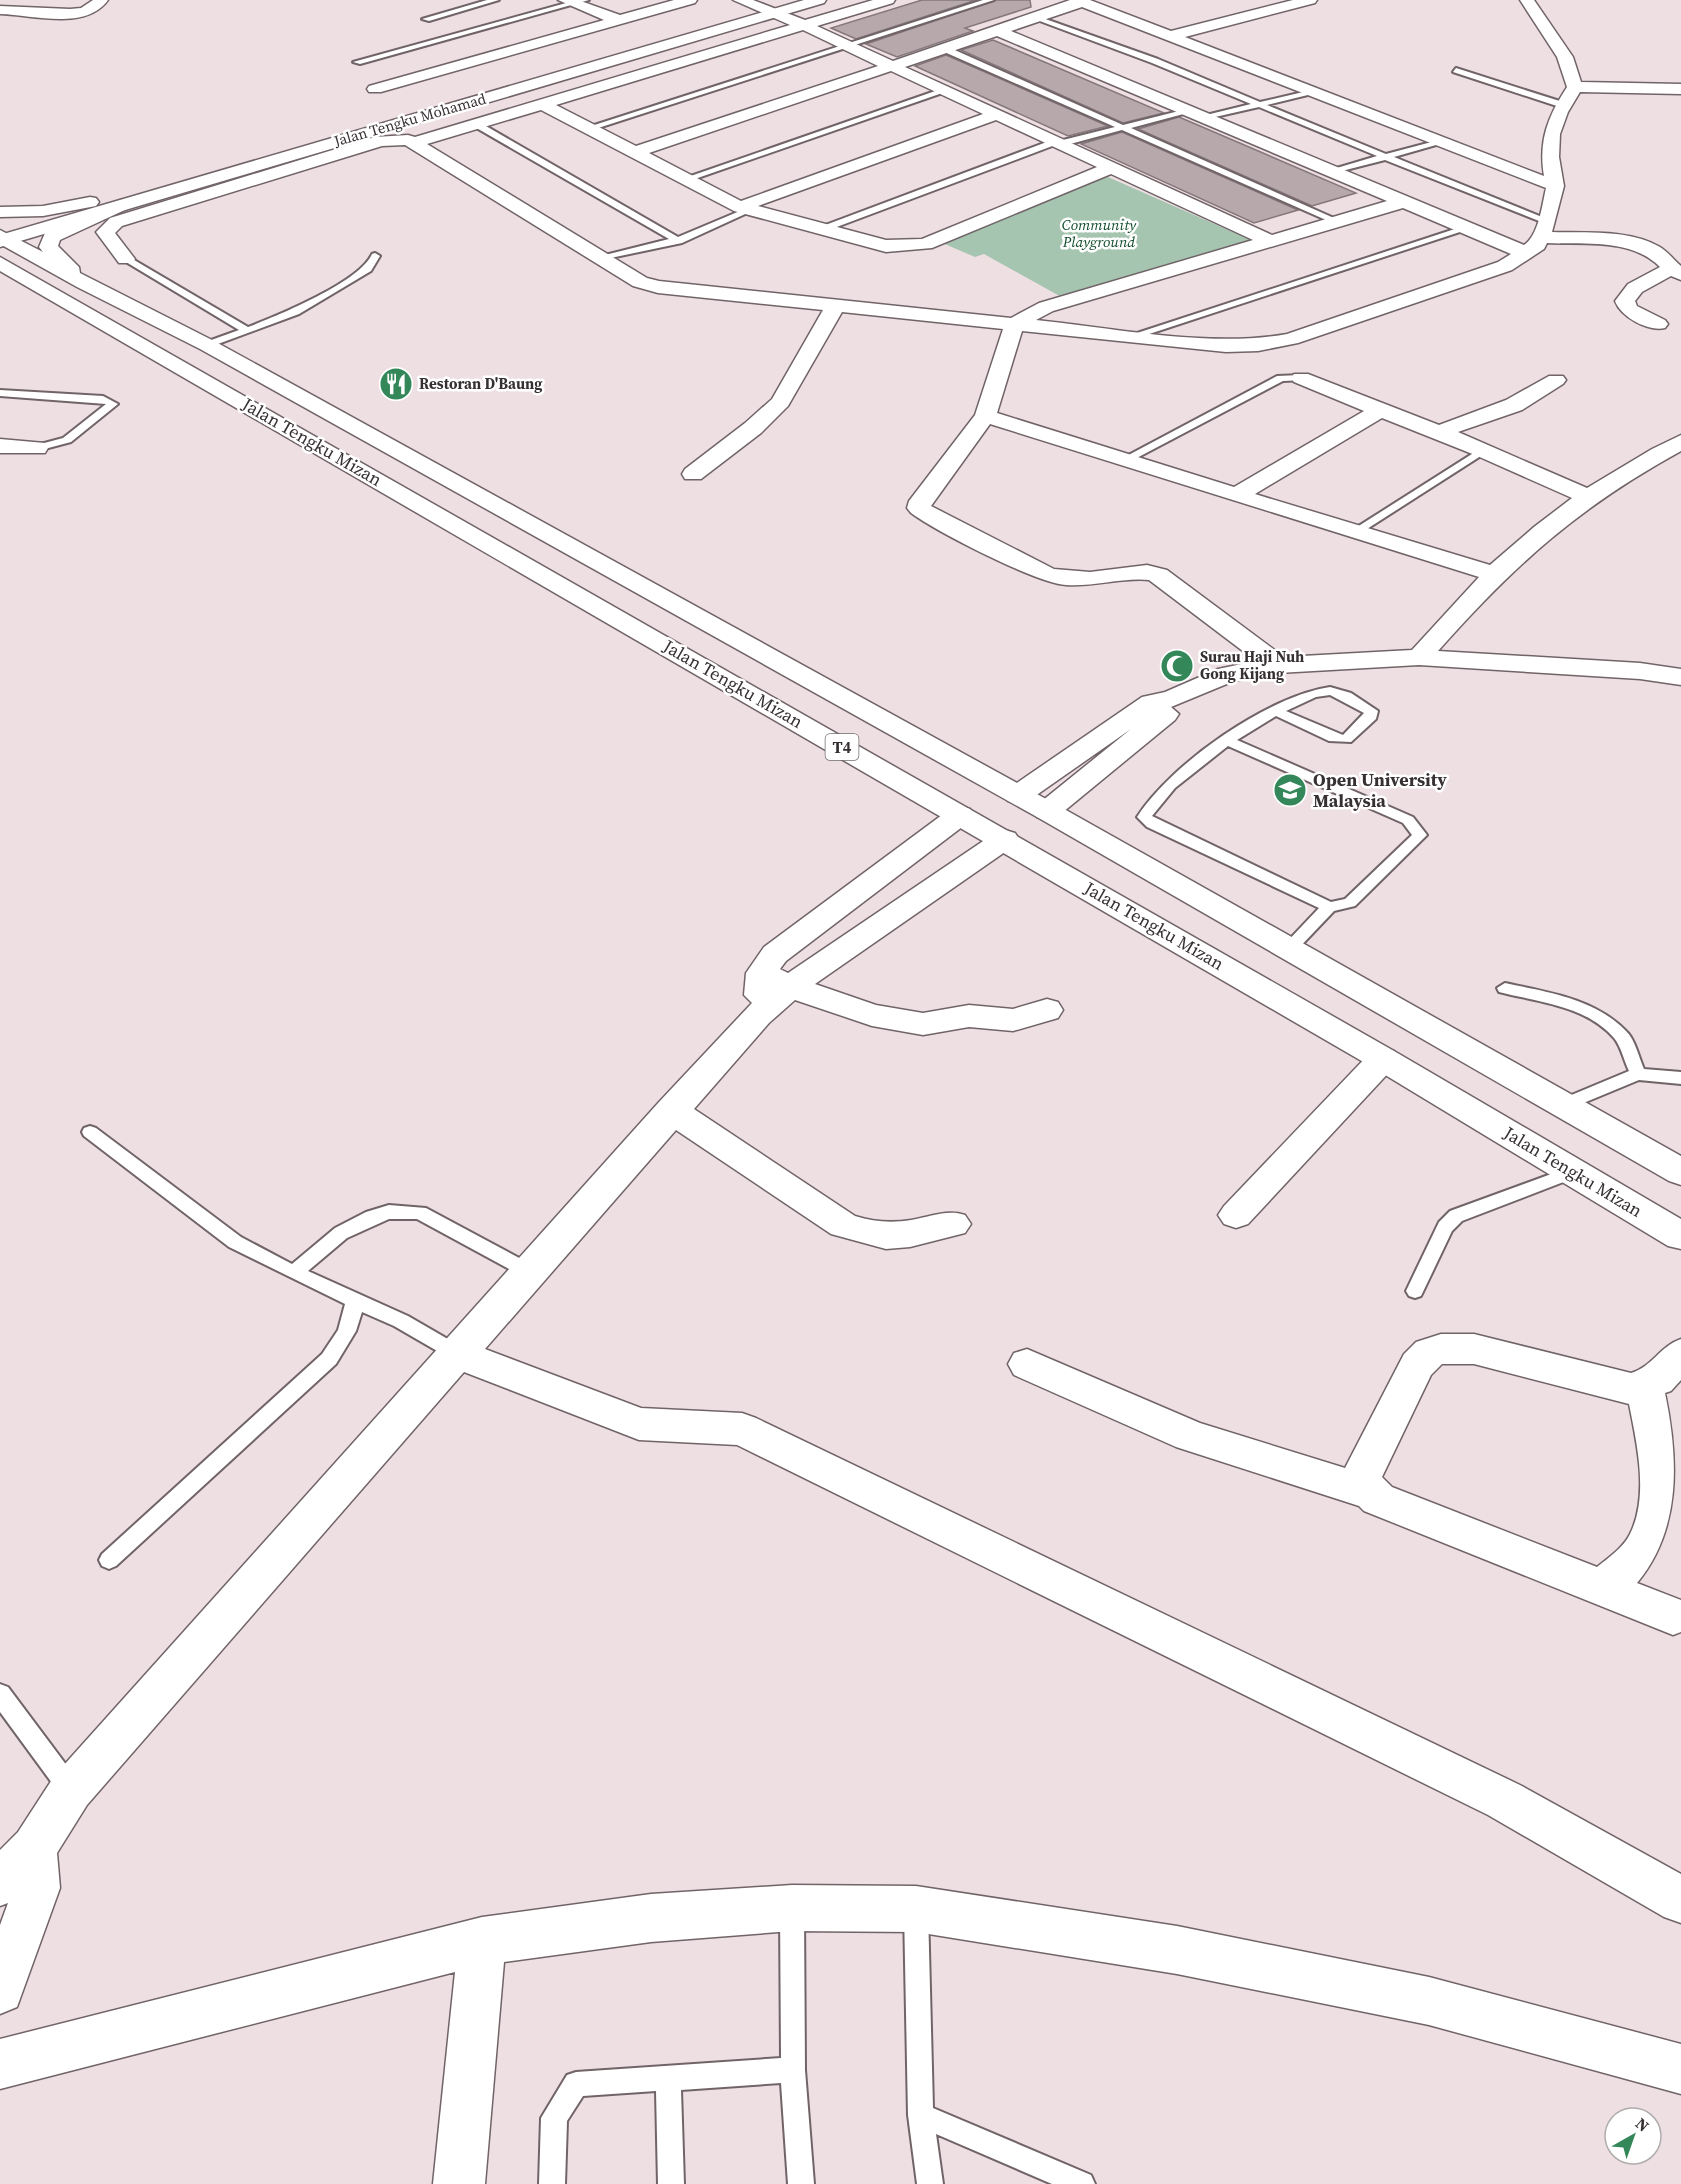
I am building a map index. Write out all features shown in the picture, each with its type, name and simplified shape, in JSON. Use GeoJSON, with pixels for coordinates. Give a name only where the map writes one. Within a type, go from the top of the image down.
{"type":"FeatureCollection","features":[{"type":"Feature","properties":{"kind":"main road"},"geometry":{"type":"LineString","coordinates":[[0,10],[66,14],[93,9],[99,5],[101,0]]}},
{"type":"Feature","properties":{"kind":"main road"},"geometry":{"type":"LineString","coordinates":[[375,89],[690,0]]}},
{"type":"Feature","properties":{"kind":"main road"},"geometry":{"type":"LineString","coordinates":[[803,25],[730,20],[738,0],[758,6],[777,6],[803,25],[1272,242]]}},
{"type":"Feature","properties":{"kind":"main road"},"geometry":{"type":"LineString","coordinates":[[803,25],[800,18],[820,0]]}},
{"type":"Feature","properties":{"kind":"main road","name":"Jalan Tengku Mohamad"},"geometry":{"type":"LineString","coordinates":[[1,242],[777,6],[820,0]]}},
{"type":"Feature","properties":{"kind":"main road"},"geometry":{"type":"LineString","coordinates":[[413,143],[888,0]]}},
{"type":"Feature","properties":{"kind":"main road"},"geometry":{"type":"LineString","coordinates":[[1171,36],[1310,0]]}},
{"type":"Feature","properties":{"kind":"main road"},"geometry":{"type":"LineString","coordinates":[[1527,0],[1565,57],[1575,87]]}},
{"type":"Feature","properties":{"kind":"main road"},"geometry":{"type":"LineString","coordinates":[[574,1],[619,20]]}},
{"type":"Feature","properties":{"kind":"main road"},"geometry":{"type":"LineString","coordinates":[[635,152],[1040,18],[1080,1],[1555,186]]}},
{"type":"Feature","properties":{"kind":"main road","name":"Jalan Tengku Mohamad"},"geometry":{"type":"LineString","coordinates":[[1,242],[90,202],[730,20],[758,6]]}},
{"type":"Feature","properties":{"kind":"main road"},"geometry":{"type":"LineString","coordinates":[[999,31],[1526,253]]}},
{"type":"Feature","properties":{"kind":"main road"},"geometry":{"type":"LineString","coordinates":[[1575,87],[1681,89]]}},
{"type":"Feature","properties":{"kind":"main road"},"geometry":{"type":"LineString","coordinates":[[126,260],[105,232],[107,227],[116,222],[381,141],[401,139],[413,143],[604,258],[627,276],[658,286],[1226,346],[1278,343],[1505,266],[1537,245],[1544,229],[1555,186],[1548,156],[1549,143],[1563,105],[1575,87]]}},
{"type":"Feature","properties":{"kind":"main road"},"geometry":{"type":"LineString","coordinates":[[542,104],[745,208],[886,246],[917,246],[1110,168]]}},
{"type":"Feature","properties":{"kind":"main road"},"geometry":{"type":"LineString","coordinates":[[745,208],[996,115]]}},
{"type":"Feature","properties":{"kind":"main road"},"geometry":{"type":"LineString","coordinates":[[0,212],[43,211],[90,202]]}},
{"type":"Feature","properties":{"kind":"main road"},"geometry":{"type":"LineString","coordinates":[[1278,665],[1158,575],[1147,572],[1076,579],[1046,574],[919,508],[920,501],[985,416],[1014,324],[1046,308],[1403,202]]}},
{"type":"Feature","properties":{"kind":"main road"},"geometry":{"type":"LineString","coordinates":[[84,283],[48,247],[49,241],[59,232],[121,205]]}},
{"type":"Feature","properties":{"kind":"main road"},"geometry":{"type":"LineString","coordinates":[[1544,229],[1635,244],[1653,250],[1676,271],[1635,288],[1625,301],[1628,309],[1658,324]]}},
{"type":"Feature","properties":{"kind":"main road","name":"Jalan Tengku Mizan"},"geometry":{"type":"LineString","coordinates":[[1,242],[207,345],[1047,811],[1681,1173]]}},
{"type":"Feature","properties":{"kind":"main road","name":"Jalan Tengku Mizan"},"geometry":{"type":"LineString","coordinates":[[1,242],[53,292],[1005,839],[1681,1236]]}},
{"type":"Feature","properties":{"kind":"main road"},"geometry":{"type":"LineString","coordinates":[[0,273],[53,292]]}},
{"type":"Feature","properties":{"kind":"main road"},"geometry":{"type":"LineString","coordinates":[[693,474],[753,428],[780,402],[836,305]]}},
{"type":"Feature","properties":{"kind":"main road"},"geometry":{"type":"LineString","coordinates":[[1301,378],[1483,450],[1589,496]]}},
{"type":"Feature","properties":{"kind":"main road"},"geometry":{"type":"LineString","coordinates":[[1439,432],[1514,405],[1556,380]]}},
{"type":"Feature","properties":{"kind":"main road"},"geometry":{"type":"LineString","coordinates":[[1236,496],[1382,409]]}},
{"type":"Feature","properties":{"kind":"main road"},"geometry":{"type":"LineString","coordinates":[[985,416],[1126,459],[1352,534],[1495,574]]}},
{"type":"Feature","properties":{"kind":"main road"},"geometry":{"type":"LineString","coordinates":[[1419,657],[1495,574],[1541,532],[1589,496],[1681,442]]}},
{"type":"Feature","properties":{"kind":"main road"},"geometry":{"type":"LineString","coordinates":[[0,446],[37,448]]}},
{"type":"Feature","properties":{"kind":"main road"},"geometry":{"type":"LineString","coordinates":[[1018,795],[1132,714],[1151,703],[1172,699],[1227,674],[1278,665],[1419,657],[1545,664],[1681,676]]}},
{"type":"Feature","properties":{"kind":"main road"},"geometry":{"type":"LineString","coordinates":[[1047,811],[1170,710],[1172,699]]}},
{"type":"Feature","properties":{"kind":"main road"},"geometry":{"type":"LineString","coordinates":[[758,1015],[762,973],[775,954],[960,815]]}},
{"type":"Feature","properties":{"kind":"main road"},"geometry":{"type":"LineString","coordinates":[[0,1883],[34,1848],[71,1790],[671,1110],[758,1015],[790,987],[1005,839]]}},
{"type":"Feature","properties":{"kind":"main road"},"geometry":{"type":"LineString","coordinates":[[762,973],[790,987],[872,1015],[923,1024],[969,1016],[1013,1020],[1047,1010]]}},
{"type":"Feature","properties":{"kind":"main road"},"geometry":{"type":"LineString","coordinates":[[1236,1215],[1383,1059]]}},
{"type":"Feature","properties":{"kind":"main road"},"geometry":{"type":"LineString","coordinates":[[671,1110],[852,1229],[872,1236],[903,1236],[953,1224]]}},
{"type":"Feature","properties":{"kind":"main road"},"geometry":{"type":"LineString","coordinates":[[1368,1492],[1361,1482],[1363,1471],[1417,1365],[1429,1353],[1441,1349],[1474,1349],[1631,1389],[1658,1380],[1681,1354]]}},
{"type":"Feature","properties":{"kind":"main road"},"geometry":{"type":"LineString","coordinates":[[458,1354],[639,1424],[742,1429],[1504,1800],[1681,1900]]}},
{"type":"Feature","properties":{"kind":"main road"},"geometry":{"type":"LineString","coordinates":[[1027,1364],[1190,1436],[1368,1492],[1378,1499],[1673,1616]]}},
{"type":"Feature","properties":{"kind":"main road"},"geometry":{"type":"LineString","coordinates":[[1603,1588],[1648,1543],[1658,1502],[1659,1466],[1645,1386]]}},
{"type":"Feature","properties":{"kind":"main road"},"geometry":{"type":"LineString","coordinates":[[0,1990],[37,1888],[34,1848]]}},
{"type":"Feature","properties":{"kind":"main road"},"geometry":{"type":"LineString","coordinates":[[0,2064],[482,1941],[651,1918],[792,1908],[916,1909],[1177,1950],[1429,2001],[1681,2069]]}},
{"type":"Feature","properties":{"kind":"main road"},"geometry":{"type":"LineString","coordinates":[[459,2184],[482,1941]]}},
{"type":"Feature","properties":{"kind":"lane"},"geometry":{"type":"LineString","coordinates":[[426,19],[495,0]]}},
{"type":"Feature","properties":{"kind":"lane"},"geometry":{"type":"LineString","coordinates":[[588,128],[990,0]]}},
{"type":"Feature","properties":{"kind":"lane"},"geometry":{"type":"LineString","coordinates":[[357,62],[574,1]]}},
{"type":"Feature","properties":{"kind":"lane"},"geometry":{"type":"LineString","coordinates":[[1040,18],[1155,61],[1386,156],[1487,199],[1544,229]]}},
{"type":"Feature","properties":{"kind":"lane"},"geometry":{"type":"LineString","coordinates":[[945,49],[1338,222]]}},
{"type":"Feature","properties":{"kind":"lane"},"geometry":{"type":"LineString","coordinates":[[1456,70],[1563,105]]}},
{"type":"Feature","properties":{"kind":"lane"},"geometry":{"type":"LineString","coordinates":[[686,179],[944,91]]}},
{"type":"Feature","properties":{"kind":"lane"},"geometry":{"type":"LineString","coordinates":[[1205,118],[1313,91]]}},
{"type":"Feature","properties":{"kind":"lane"},"geometry":{"type":"LineString","coordinates":[[823,229],[1057,143],[1188,110]]}},
{"type":"Feature","properties":{"kind":"lane"},"geometry":{"type":"LineString","coordinates":[[476,124],[679,241]]}},
{"type":"Feature","properties":{"kind":"lane"},"geometry":{"type":"LineString","coordinates":[[1333,172],[1440,141]]}},
{"type":"Feature","properties":{"kind":"lane"},"geometry":{"type":"LineString","coordinates":[[604,258],[679,241],[745,208]]}},
{"type":"Feature","properties":{"kind":"lane"},"geometry":{"type":"LineString","coordinates":[[1136,335],[1467,228]]}},
{"type":"Feature","properties":{"kind":"lane"},"geometry":{"type":"LineString","coordinates":[[207,345],[296,312],[368,268],[374,262],[375,256]]}},
{"type":"Feature","properties":{"kind":"lane"},"geometry":{"type":"LineString","coordinates":[[126,260],[247,331]]}},
{"type":"Feature","properties":{"kind":"lane"},"geometry":{"type":"LineString","coordinates":[[1126,459],[1281,378],[1301,378]]}},
{"type":"Feature","properties":{"kind":"lane"},"geometry":{"type":"LineString","coordinates":[[0,393],[103,399],[113,404],[67,440],[37,448]]}},
{"type":"Feature","properties":{"kind":"lane"},"geometry":{"type":"LineString","coordinates":[[1352,534],[1483,450]]}},
{"type":"Feature","properties":{"kind":"lane"},"geometry":{"type":"LineString","coordinates":[[1274,710],[1334,738],[1346,739],[1371,716],[1371,711],[1344,694],[1328,691],[1274,710],[1227,741],[1157,797],[1144,817],[1152,824],[1329,907]]}},
{"type":"Feature","properties":{"kind":"lane"},"geometry":{"type":"LineString","coordinates":[[1227,741],[1408,820],[1419,835],[1350,903],[1329,907],[1289,949]]}},
{"type":"Feature","properties":{"kind":"lane"},"geometry":{"type":"LineString","coordinates":[[1506,988],[1565,1001],[1595,1016],[1621,1035],[1638,1074]]}},
{"type":"Feature","properties":{"kind":"lane"},"geometry":{"type":"LineString","coordinates":[[1563,1105],[1638,1074],[1681,1078]]}},
{"type":"Feature","properties":{"kind":"lane"},"geometry":{"type":"LineString","coordinates":[[90,1132],[235,1242],[294,1273],[401,1321],[458,1354]]}},
{"type":"Feature","properties":{"kind":"lane"},"geometry":{"type":"LineString","coordinates":[[1415,1291],[1445,1227],[1456,1216],[1573,1172]]}},
{"type":"Feature","properties":{"kind":"lane"},"geometry":{"type":"LineString","coordinates":[[294,1273],[341,1233],[372,1217],[389,1212],[420,1213],[530,1272]]}},
{"type":"Feature","properties":{"kind":"lane"},"geometry":{"type":"LineString","coordinates":[[109,1560],[329,1359],[348,1331],[354,1312],[354,1299]]}},
{"type":"Feature","properties":{"kind":"lane"},"geometry":{"type":"LineString","coordinates":[[0,1694],[71,1790]]}},
{"type":"Feature","properties":{"kind":"lane"},"geometry":{"type":"LineString","coordinates":[[792,1908],[793,2070],[801,2184]]}},
{"type":"Feature","properties":{"kind":"lane"},"geometry":{"type":"LineString","coordinates":[[916,1909],[921,2115],[930,2184]]}},
{"type":"Feature","properties":{"kind":"lane"},"geometry":{"type":"LineString","coordinates":[[552,2184],[554,2118],[576,2084],[793,2070]]}},
{"type":"Feature","properties":{"kind":"lane"},"geometry":{"type":"LineString","coordinates":[[668,2077],[670,2184]]}},
{"type":"Feature","properties":{"kind":"lane"},"geometry":{"type":"LineString","coordinates":[[921,2115],[1072,2182]]}},
{"type":"Feature","properties":{"kind":"green space","name":"Community Playground"},"geometry":{"type":"Polygon","coordinates":[[[1108,177],[1260,244],[1065,299],[984,254],[975,257],[940,242],[1096,178],[1108,177]]]}},
{"type":"Feature","properties":{"kind":"building"},"geometry":{"type":"Polygon","coordinates":[[[922,0],[976,0],[856,39],[831,28],[922,0]]]}},
{"type":"Feature","properties":{"kind":"building"},"geometry":{"type":"Polygon","coordinates":[[[996,0],[1030,0],[1031,7],[965,28],[973,31],[897,57],[866,44],[996,0]]]}},
{"type":"Feature","properties":{"kind":"building"},"geometry":{"type":"Polygon","coordinates":[[[993,40],[1164,113],[1123,123],[961,50],[993,40]]]}},
{"type":"Feature","properties":{"kind":"building"},"geometry":{"type":"Polygon","coordinates":[[[946,55],[1108,126],[1068,136],[915,66],[946,55]]]}},
{"type":"Feature","properties":{"kind":"building"},"geometry":{"type":"Polygon","coordinates":[[[1179,117],[1356,193],[1312,206],[1138,129],[1179,117]]]}},
{"type":"Feature","properties":{"kind":"building"},"geometry":{"type":"Polygon","coordinates":[[[1122,132],[1298,210],[1254,223],[1081,144],[1122,132]]]}},
{"type":"Feature","properties":{"kind":"place","name":"Restoran D'Baung"},"geometry":{"type":"Point","coordinates":[396,384]}},
{"type":"Feature","properties":{"kind":"place","name":"Surau Haji Nuh Gong Kijang"},"geometry":{"type":"Point","coordinates":[1177,666]}},
{"type":"Feature","properties":{"kind":"place","name":"Open University Malaysia"},"geometry":{"type":"Point","coordinates":[1290,790]}}]}
